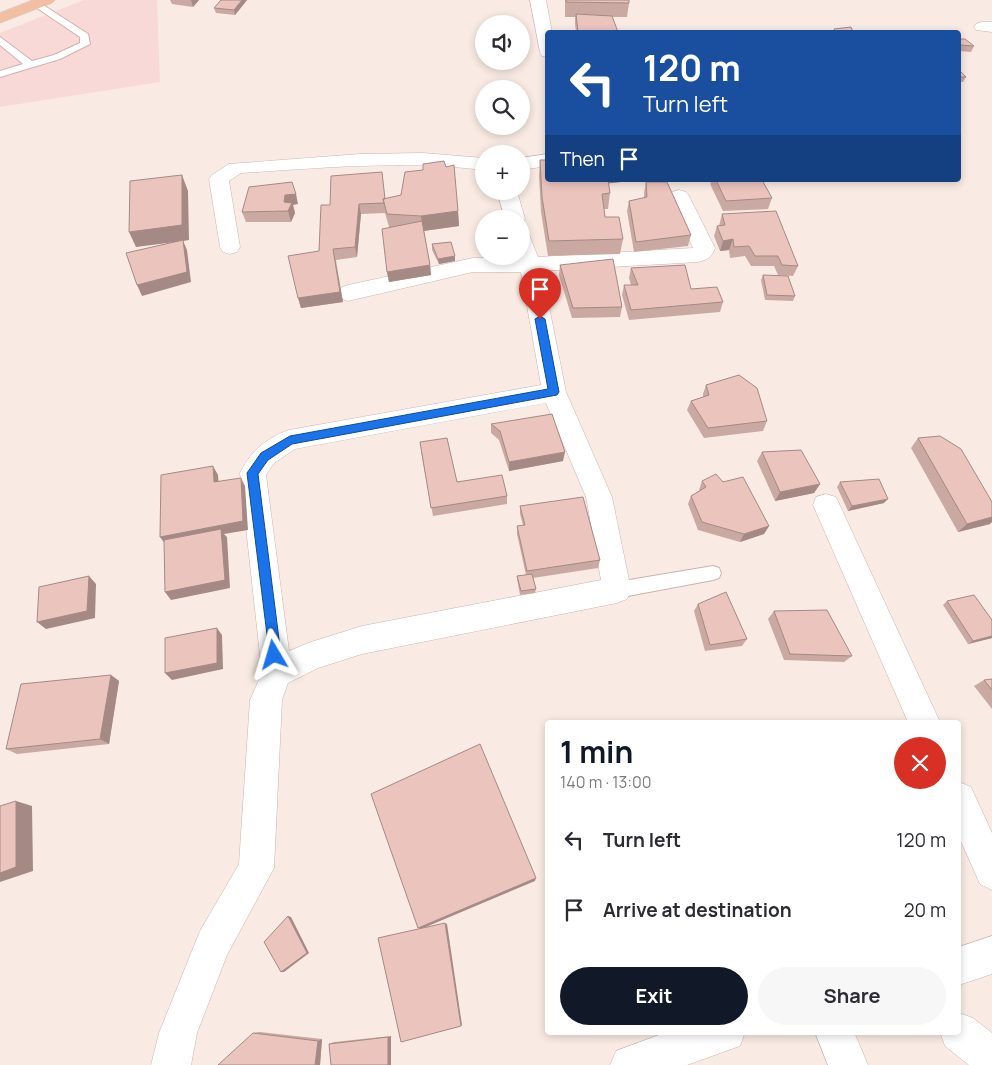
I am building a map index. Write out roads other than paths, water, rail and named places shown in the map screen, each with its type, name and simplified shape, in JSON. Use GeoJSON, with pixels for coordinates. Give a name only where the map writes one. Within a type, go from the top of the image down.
{"type":"FeatureCollection","features":[{"type":"Feature","properties":{"kind":"main road"},"geometry":{"type":"LineString","coordinates":[[0,18],[42,2]]}},
{"type":"Feature","properties":{"kind":"street"},"geometry":{"type":"LineString","coordinates":[[538,0],[545,36]]}},
{"type":"Feature","properties":{"kind":"street"},"geometry":{"type":"LineString","coordinates":[[230,247],[219,179],[236,168],[369,159],[460,160],[475,162]]}},
{"type":"Feature","properties":{"kind":"street"},"geometry":{"type":"LineString","coordinates":[[530,164],[545,161]]}},
{"type":"Feature","properties":{"kind":"street"},"geometry":{"type":"LineString","coordinates":[[530,251],[698,255],[703,252],[704,248],[679,196]]}},
{"type":"Feature","properties":{"kind":"street"},"geometry":{"type":"LineString","coordinates":[[348,293],[475,264]]}},
{"type":"Feature","properties":{"kind":"street"},"geometry":{"type":"LineString","coordinates":[[277,673],[311,656],[362,640],[617,590],[599,498],[554,392],[529,265]]}},
{"type":"Feature","properties":{"kind":"street"},"geometry":{"type":"LineString","coordinates":[[171,1065],[178,1033],[213,944],[256,868],[266,700],[277,673],[253,473],[265,456],[290,440],[554,392]]}},
{"type":"Feature","properties":{"kind":"street"},"geometry":{"type":"LineString","coordinates":[[826,505],[923,720]]}},
{"type":"Feature","properties":{"kind":"street"},"geometry":{"type":"LineString","coordinates":[[961,803],[992,872]]}},
{"type":"Feature","properties":{"kind":"street"},"geometry":{"type":"LineString","coordinates":[[961,965],[992,955]]}},
{"type":"Feature","properties":{"kind":"street"},"geometry":{"type":"LineString","coordinates":[[961,1034],[984,1052],[992,1055]]}},
{"type":"Feature","properties":{"kind":"street"},"geometry":{"type":"LineString","coordinates":[[630,1065],[717,1035]]}},
{"type":"Feature","properties":{"kind":"street"},"geometry":{"type":"LineString","coordinates":[[835,1035],[848,1065]]}},
{"type":"Feature","properties":{"kind":"lane"},"geometry":{"type":"LineString","coordinates":[[0,74],[57,57],[85,44],[86,36],[42,2]]}},
{"type":"Feature","properties":{"kind":"lane"},"geometry":{"type":"LineString","coordinates":[[0,40],[31,65]]}},
{"type":"Feature","properties":{"kind":"lane"},"geometry":{"type":"LineString","coordinates":[[617,590],[713,573]]}}]}
